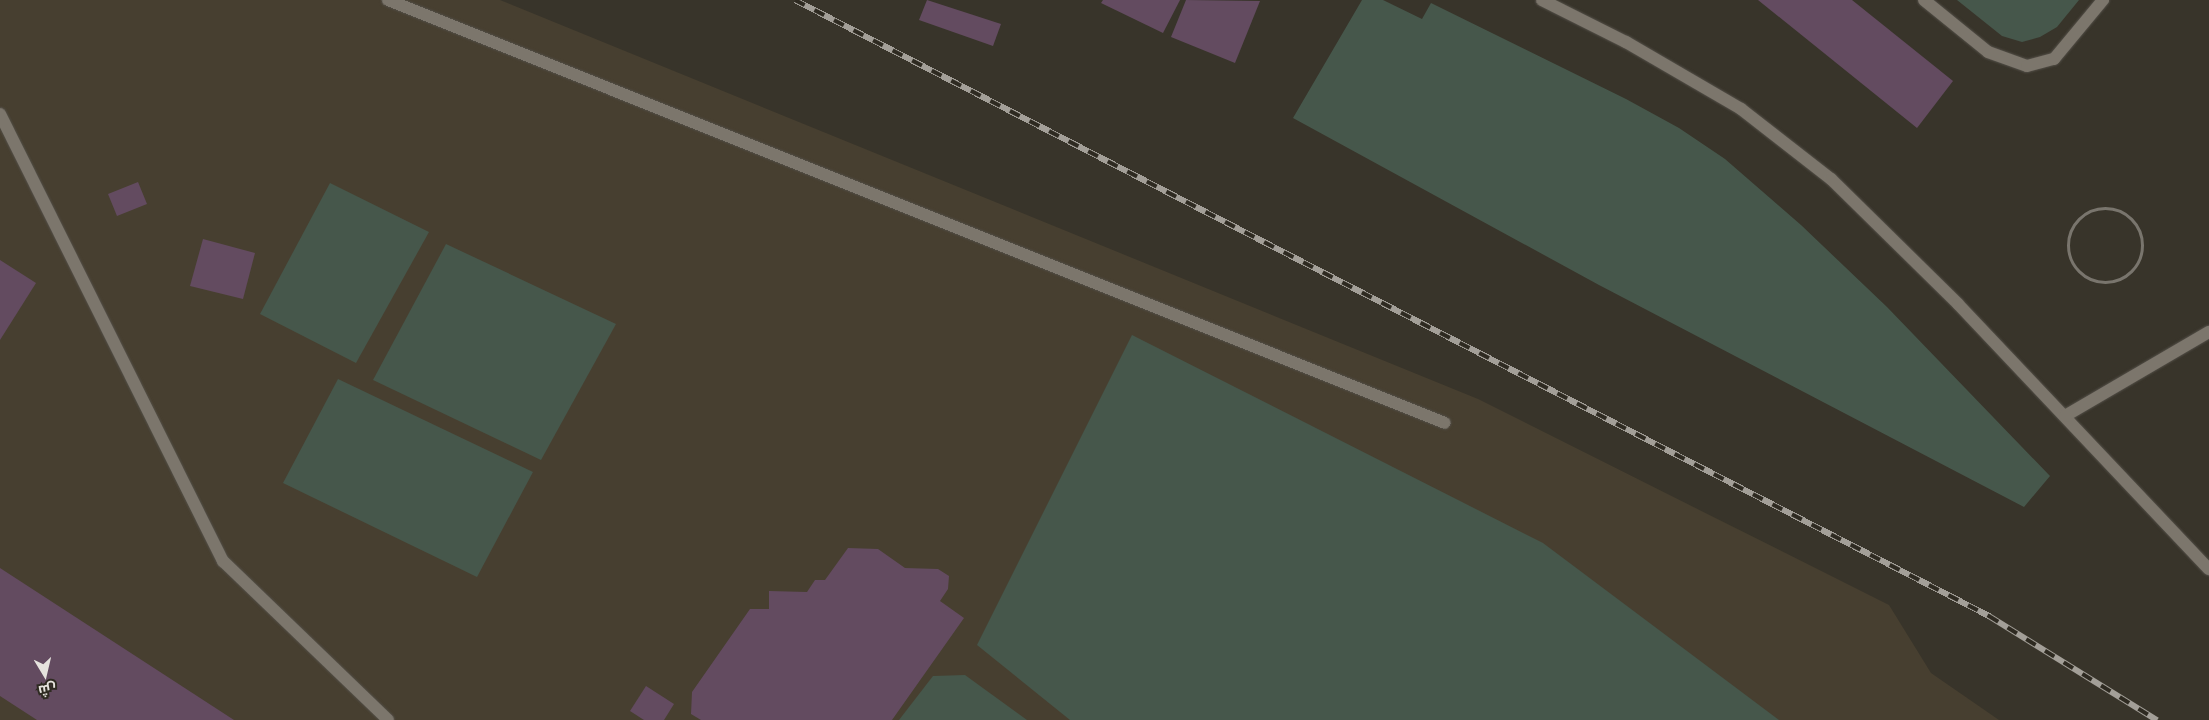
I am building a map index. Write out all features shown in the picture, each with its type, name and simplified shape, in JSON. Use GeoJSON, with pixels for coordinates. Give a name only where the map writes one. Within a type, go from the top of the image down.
{"type":"FeatureCollection","features":[{"type":"Feature","properties":{"kind":"street"},"geometry":{"type":"LineString","coordinates":[[388,0],[1445,423]]}},
{"type":"Feature","properties":{"kind":"street"},"geometry":{"type":"LineString","coordinates":[[1542,0],[1626,42],[1741,109],[1831,179],[1958,304],[2209,569]]}},
{"type":"Feature","properties":{"kind":"street"},"geometry":{"type":"LineString","coordinates":[[1924,0],[1988,52],[2027,66],[2054,59],[2103,0]]}},
{"type":"Feature","properties":{"kind":"street"},"geometry":{"type":"LineString","coordinates":[[0,114],[223,561],[388,720]]}},
{"type":"Feature","properties":{"kind":"street"},"geometry":{"type":"LineString","coordinates":[[2065,416],[2209,332]]}},
{"type":"Feature","properties":{"kind":"path"},"geometry":{"type":"LineString","coordinates":[[2101,207],[2114,208],[2126,214],[2136,223],[2141,235],[2142,248],[2139,260],[2126,275],[2108,282],[2095,281],[2084,276],[2073,266],[2068,254],[2067,241],[2071,228],[2079,218],[2089,211],[2101,207]]}},
{"type":"Feature","properties":{"kind":"shaded area"},"geometry":{"type":"Polygon","coordinates":[[[0,0],[500,0],[1478,399],[1889,605],[1931,673],[1999,720],[0,720],[0,0]]]}},
{"type":"Feature","properties":{"kind":"green space"},"geometry":{"type":"Polygon","coordinates":[[[1362,0],[1383,0],[1422,19],[1431,3],[1626,99],[1679,128],[1725,159],[1801,225],[1887,307],[2050,476],[2024,507],[1599,285],[1293,118],[1362,0]]]}},
{"type":"Feature","properties":{"kind":"green space"},"geometry":{"type":"Polygon","coordinates":[[[1957,0],[2079,0],[2057,27],[2040,37],[2022,42],[2002,36],[1957,0]]]}},
{"type":"Feature","properties":{"kind":"green space"},"geometry":{"type":"Polygon","coordinates":[[[330,183],[429,232],[356,363],[260,314],[330,183]]]}},
{"type":"Feature","properties":{"kind":"green space"},"geometry":{"type":"Polygon","coordinates":[[[446,244],[616,324],[541,460],[373,380],[446,244]]]}},
{"type":"Feature","properties":{"kind":"green space"},"geometry":{"type":"Polygon","coordinates":[[[1132,335],[1543,543],[1779,720],[1070,720],[977,645],[1132,335]]]}},
{"type":"Feature","properties":{"kind":"green space"},"geometry":{"type":"Polygon","coordinates":[[[338,379],[533,472],[477,577],[283,483],[338,379]]]}},
{"type":"Feature","properties":{"kind":"green space"},"geometry":{"type":"Polygon","coordinates":[[[965,675],[1027,720],[899,720],[933,676],[965,675]]]}},
{"type":"Feature","properties":{"kind":"building"},"geometry":{"type":"Polygon","coordinates":[[[927,0],[1001,24],[993,46],[919,20],[927,0]]]}},
{"type":"Feature","properties":{"kind":"building"},"geometry":{"type":"Polygon","coordinates":[[[1103,0],[1180,0],[1163,33],[1101,3],[1103,0]]]}},
{"type":"Feature","properties":{"kind":"building"},"geometry":{"type":"Polygon","coordinates":[[[1186,0],[1260,1],[1235,63],[1171,37],[1186,0]]]}},
{"type":"Feature","properties":{"kind":"building"},"geometry":{"type":"Polygon","coordinates":[[[1758,0],[1852,0],[1953,81],[1917,128],[1758,0]]]}},
{"type":"Feature","properties":{"kind":"building"},"geometry":{"type":"Polygon","coordinates":[[[138,182],[147,204],[117,216],[108,194],[138,182]]]}},
{"type":"Feature","properties":{"kind":"building"},"geometry":{"type":"Polygon","coordinates":[[[203,239],[255,253],[243,299],[190,286],[203,239]]]}},
{"type":"Feature","properties":{"kind":"building"},"geometry":{"type":"Polygon","coordinates":[[[0,260],[36,283],[0,340],[0,260]]]}},
{"type":"Feature","properties":{"kind":"building"},"geometry":{"type":"Polygon","coordinates":[[[848,548],[878,549],[905,568],[938,569],[949,576],[948,589],[940,601],[964,618],[892,720],[701,720],[691,714],[692,692],[750,609],[769,609],[769,591],[807,592],[815,580],[825,580],[848,548]]]}},
{"type":"Feature","properties":{"kind":"building"},"geometry":{"type":"Polygon","coordinates":[[[0,568],[234,720],[37,720],[0,696],[0,568]]]}},
{"type":"Feature","properties":{"kind":"building"},"geometry":{"type":"Polygon","coordinates":[[[646,686],[674,704],[664,720],[644,720],[630,711],[646,686]]]}},
{"type":"Feature","properties":{"kind":"railway"},"geometry":{"type":"LineString","coordinates":[[795,0],[1989,616],[2157,720]]}}]}
